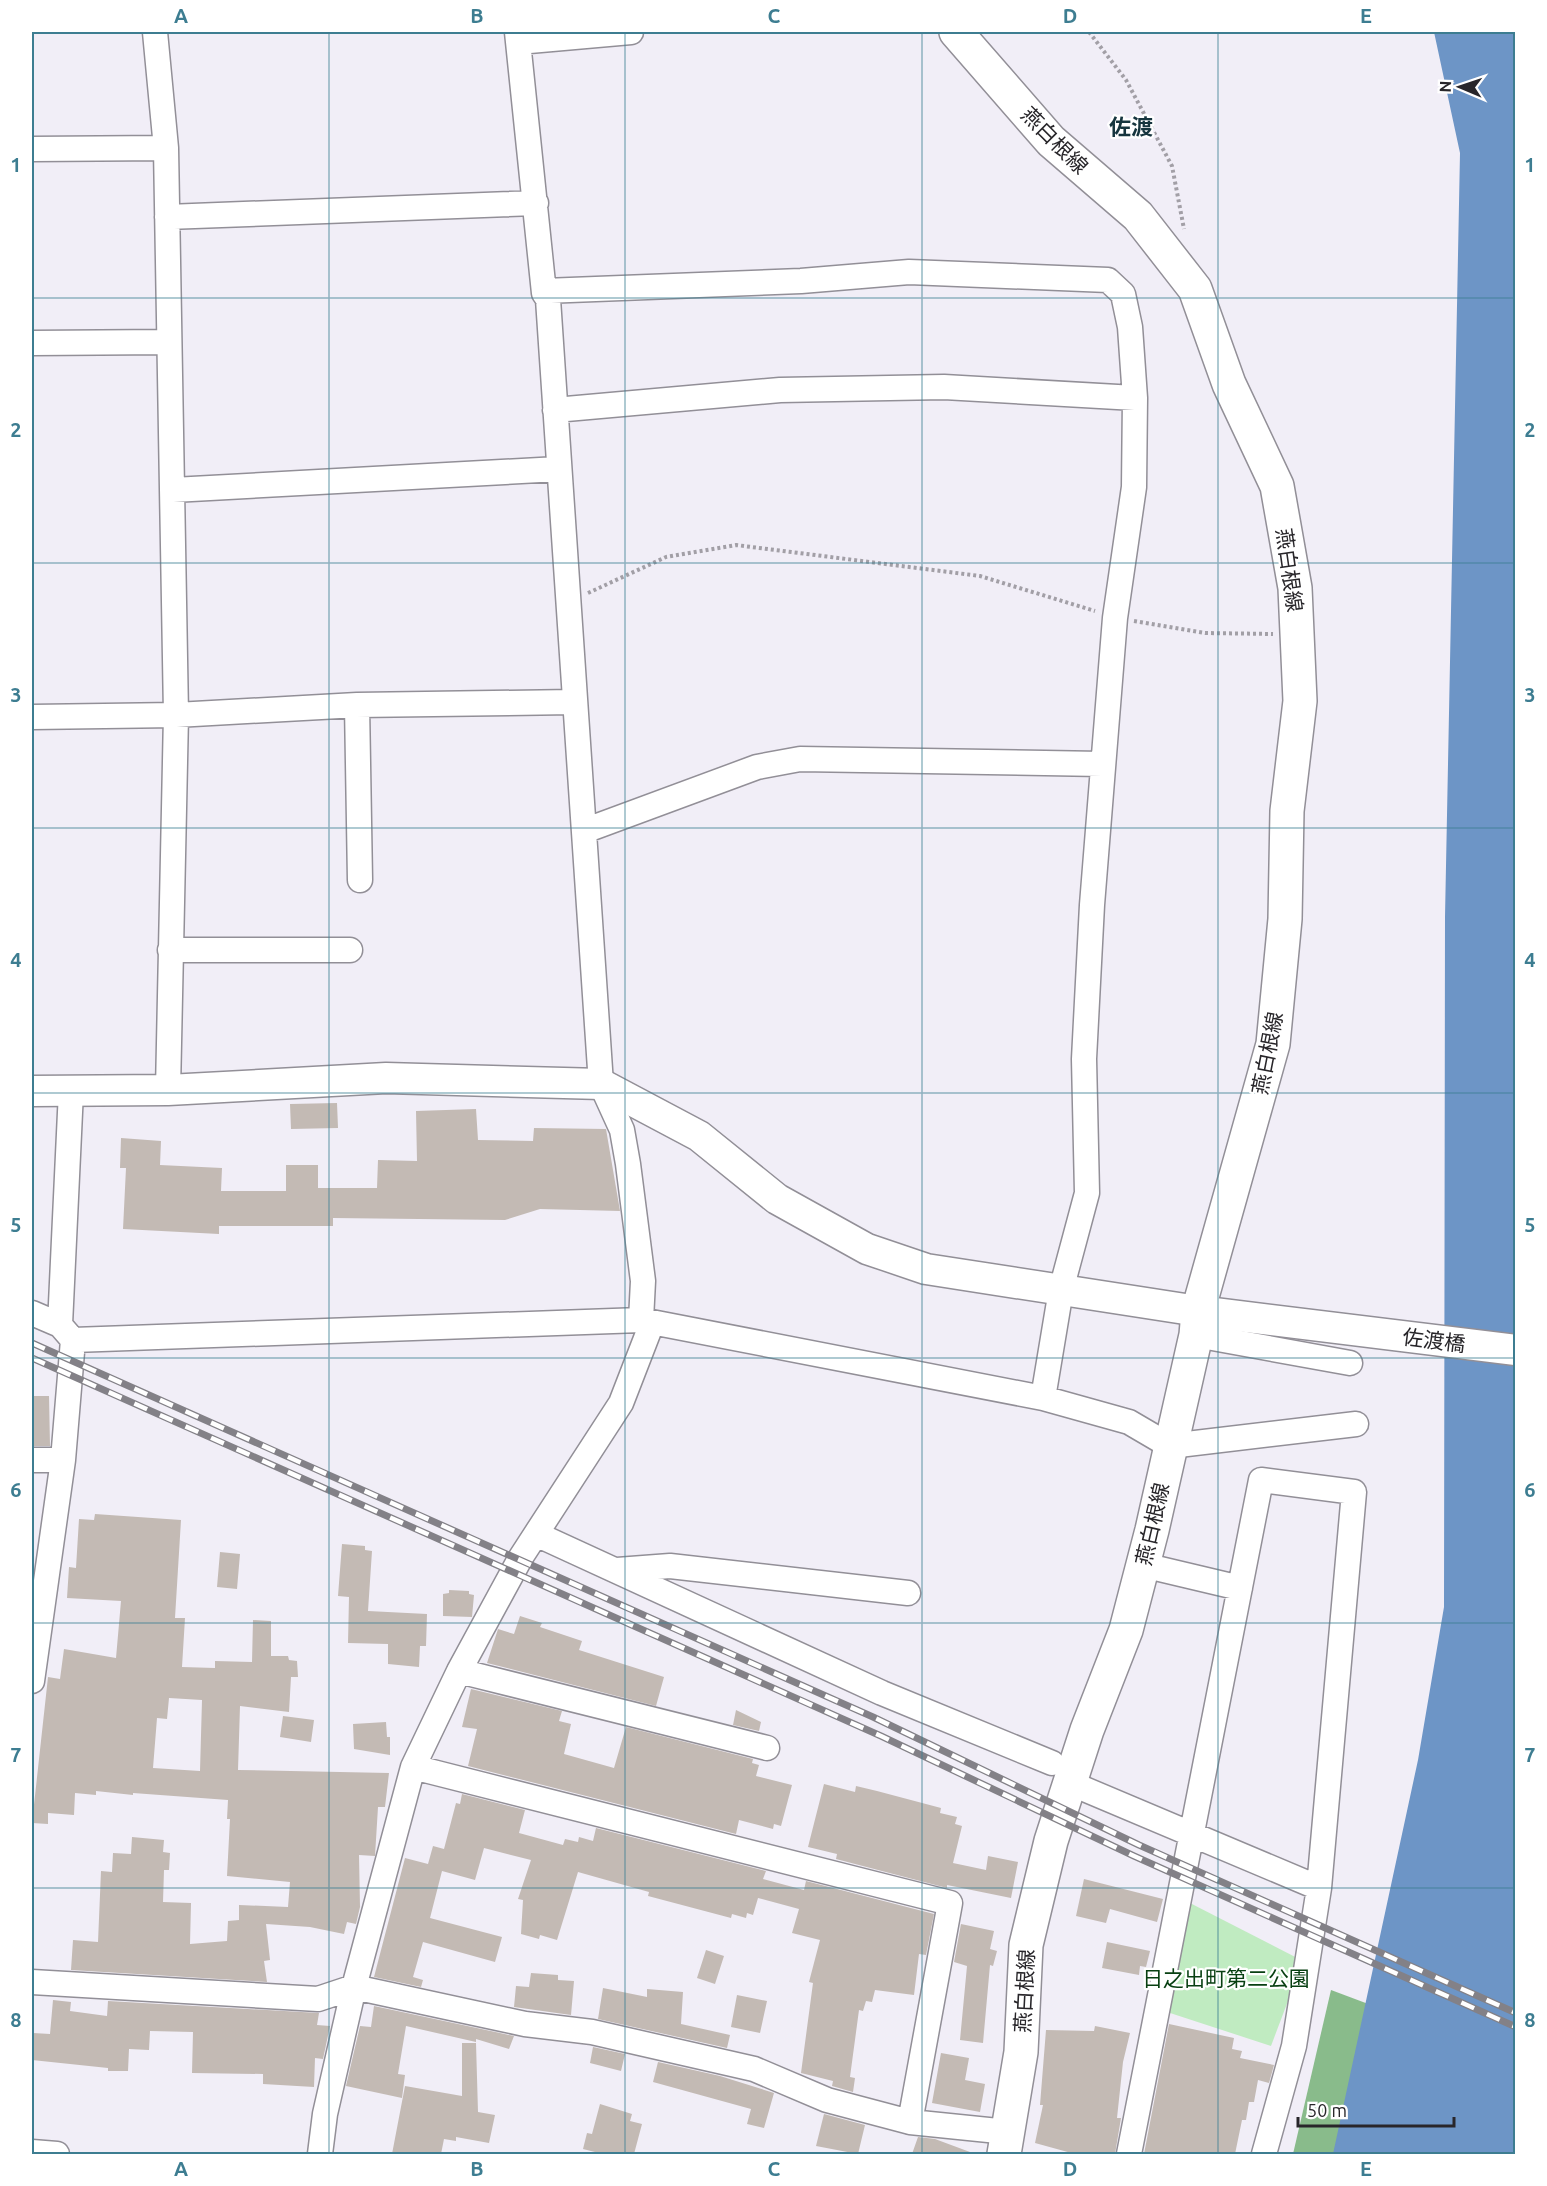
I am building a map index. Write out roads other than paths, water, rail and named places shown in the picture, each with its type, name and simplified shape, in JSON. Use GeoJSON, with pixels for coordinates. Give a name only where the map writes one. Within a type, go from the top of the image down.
{"type":"FeatureCollection","features":[{"type":"Feature","properties":{"kind":"main road","name":"燕白根線"},"geometry":{"type":"LineString","coordinates":[[956,32],[1051,141],[1138,216],[1195,289],[1229,384],[1277,486],[1295,588],[1300,700],[1287,811],[1285,919],[1273,1044],[1197,1323],[1143,1565],[1126,1630],[1061,1773],[1051,1841],[1026,1945],[1021,2052],[1006,2143]]}},
{"type":"Feature","properties":{"kind":"street"},"geometry":{"type":"LineString","coordinates":[[155,32],[166,148],[176,715],[168,1090]]}},
{"type":"Feature","properties":{"kind":"street"},"geometry":{"type":"LineString","coordinates":[[320,2154],[325,2114],[354,1987],[413,1767],[459,1671],[536,1534],[621,1403],[646,1321],[643,1281],[622,1130],[601,1084],[573,702],[569,602],[548,299],[544,291],[517,37],[631,32]]}},
{"type":"Feature","properties":{"kind":"street"},"geometry":{"type":"LineString","coordinates":[[32,149],[166,148]]}},
{"type":"Feature","properties":{"kind":"street"},"geometry":{"type":"LineString","coordinates":[[167,217],[536,203]]}},
{"type":"Feature","properties":{"kind":"street"},"geometry":{"type":"LineString","coordinates":[[544,291],[801,281],[909,272],[1108,280],[1123,294],[1130,327],[1135,398],[1134,488],[1115,618],[1092,905],[1084,1059],[1087,1192],[1061,1290],[1043,1398]]}},
{"type":"Feature","properties":{"kind":"street"},"geometry":{"type":"LineString","coordinates":[[32,343],[168,342]]}},
{"type":"Feature","properties":{"kind":"street"},"geometry":{"type":"LineString","coordinates":[[555,410],[792,390],[944,387],[1135,398]]}},
{"type":"Feature","properties":{"kind":"street"},"geometry":{"type":"LineString","coordinates":[[173,490],[558,469]]}},
{"type":"Feature","properties":{"kind":"street"},"geometry":{"type":"LineString","coordinates":[[32,717],[176,715],[357,705],[573,702]]}},
{"type":"Feature","properties":{"kind":"street"},"geometry":{"type":"LineString","coordinates":[[357,705],[360,880]]}},
{"type":"Feature","properties":{"kind":"street"},"geometry":{"type":"LineString","coordinates":[[584,831],[757,767],[800,759],[1102,764]]}},
{"type":"Feature","properties":{"kind":"street"},"geometry":{"type":"LineString","coordinates":[[170,950],[350,950]]}},
{"type":"Feature","properties":{"kind":"street"},"geometry":{"type":"LineString","coordinates":[[32,1091],[168,1090],[386,1078],[601,1084]]}},
{"type":"Feature","properties":{"kind":"street","name":"佐渡橋"},"geometry":{"type":"LineString","coordinates":[[601,1084],[699,1136],[777,1199],[867,1249],[927,1269],[1061,1290],[1197,1323],[1352,1330],[1515,1350]]}},
{"type":"Feature","properties":{"kind":"street"},"geometry":{"type":"LineString","coordinates":[[32,1682],[63,1460],[70,1090]]}},
{"type":"Feature","properties":{"kind":"street"},"geometry":{"type":"LineString","coordinates":[[32,1313],[66,1333],[646,1321],[1043,1398],[1129,1422],[1170,1446],[1356,1424]]}},
{"type":"Feature","properties":{"kind":"street"},"geometry":{"type":"LineString","coordinates":[[1197,1323],[1350,1363]]}},
{"type":"Feature","properties":{"kind":"street"},"geometry":{"type":"LineString","coordinates":[[32,1460],[63,1460]]}},
{"type":"Feature","properties":{"kind":"street"},"geometry":{"type":"LineString","coordinates":[[1130,2154],[1261,1480],[1354,1492],[1319,1888],[1294,2046],[1264,2154]]}},
{"type":"Feature","properties":{"kind":"street"},"geometry":{"type":"LineString","coordinates":[[536,1534],[1193,1835],[1319,1888]]}},
{"type":"Feature","properties":{"kind":"street"},"geometry":{"type":"LineString","coordinates":[[1143,1565],[1240,1588]]}},
{"type":"Feature","properties":{"kind":"street"},"geometry":{"type":"LineString","coordinates":[[615,1570],[670,1566],[908,1593]]}},
{"type":"Feature","properties":{"kind":"street"},"geometry":{"type":"LineString","coordinates":[[459,1671],[767,1748]]}},
{"type":"Feature","properties":{"kind":"street"},"geometry":{"type":"LineString","coordinates":[[413,1767],[950,1904],[910,2122]]}},
{"type":"Feature","properties":{"kind":"street"},"geometry":{"type":"LineString","coordinates":[[32,1982],[318,1999],[354,1987],[525,2024],[592,2032],[754,2069],[827,2100],[910,2122],[1006,2143]]}},
{"type":"Feature","properties":{"kind":"street"},"geometry":{"type":"LineString","coordinates":[[32,2152],[57,2154]]}},
{"type":"Feature","properties":{"kind":"water"},"geometry":{"type":"Polygon","coordinates":[[[1434,32],[1515,32],[1515,2154],[1333,2154],[1418,1760],[1444,1607],[1445,917],[1460,153],[1434,32]]]}},
{"type":"Feature","properties":{"kind":"railway"},"geometry":{"type":"LineString","coordinates":[[32,1343],[873,1717],[1139,1845],[1516,2013]]}},
{"type":"Feature","properties":{"kind":"railway"},"geometry":{"type":"LineString","coordinates":[[32,1358],[881,1736],[1134,1856],[1516,2027]]}},
{"type":"Feature","properties":{"kind":"district","name":"佐渡"},"geometry":{"type":"Point","coordinates":[1131,126]}},
{"type":"Feature","properties":{"kind":"park label","name":"日之出町第二公園"},"geometry":{"type":"Point","coordinates":[1226,1978]}}]}
